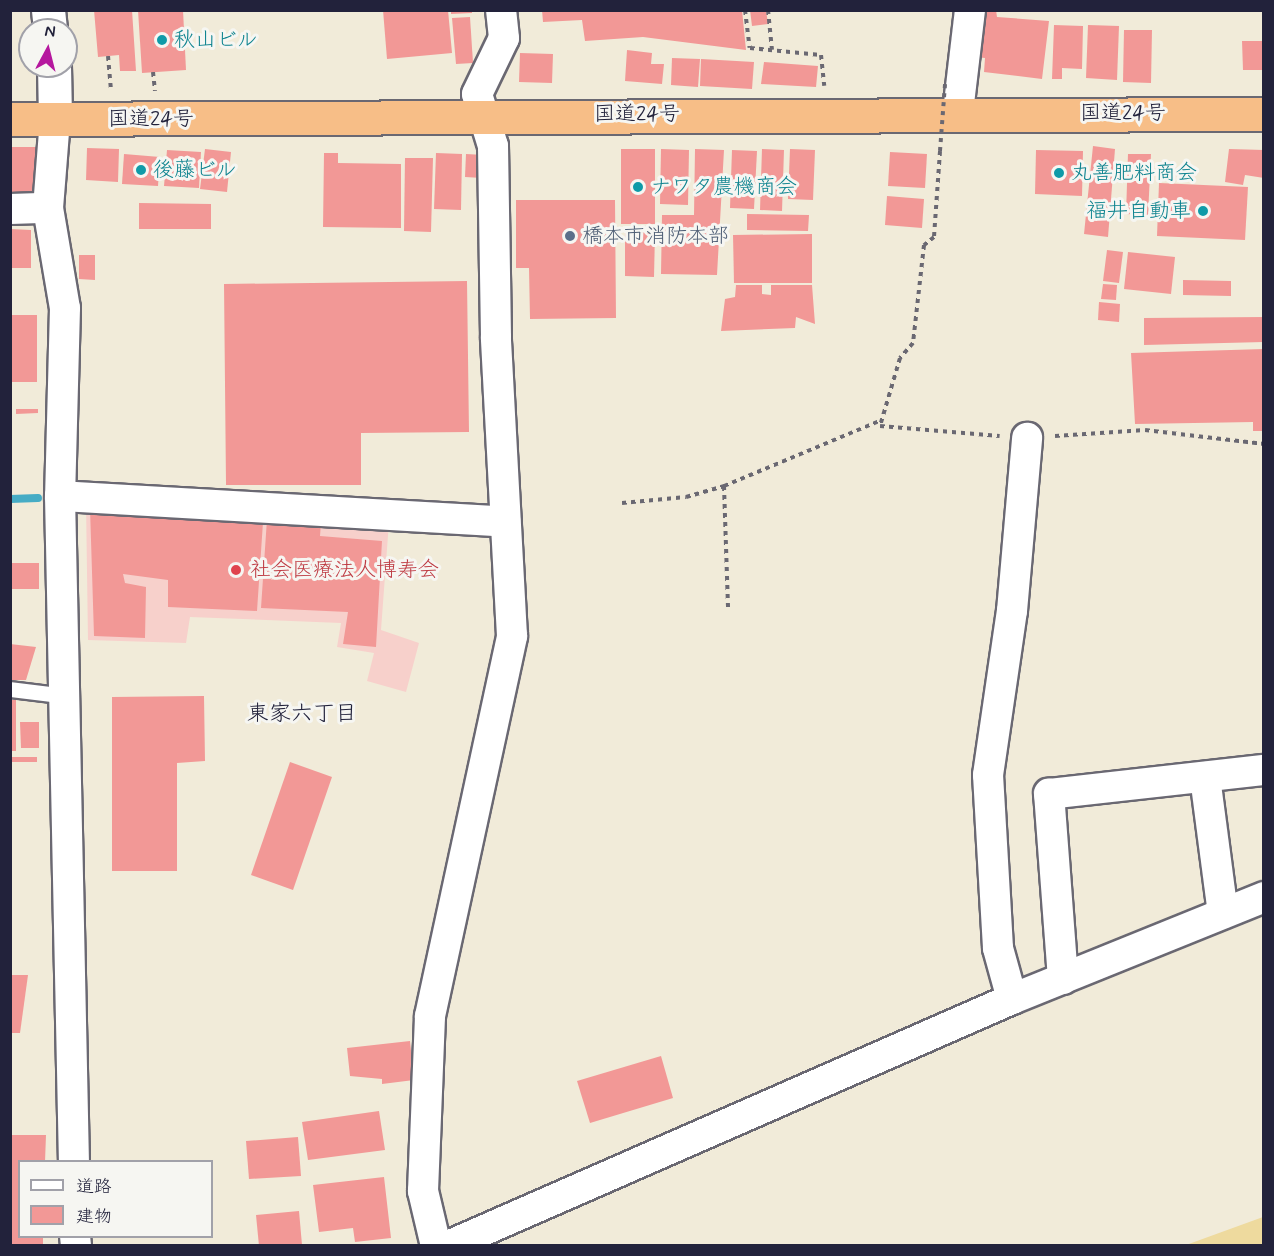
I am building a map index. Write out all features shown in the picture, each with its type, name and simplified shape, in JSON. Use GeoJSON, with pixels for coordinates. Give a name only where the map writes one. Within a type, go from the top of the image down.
{"type":"FeatureCollection","features":[{"type":"Feature","properties":{"kind":"highway","name":"国道24号"},"geometry":{"type":"LineString","coordinates":[[10,119],[486,115],[951,98],[1263,114]]}},
{"type":"Feature","properties":{"kind":"street"},"geometry":{"type":"LineString","coordinates":[[436,1245],[423,1191],[430,1016],[510,646],[494,146],[477,84],[504,38],[501,10]]}},
{"type":"Feature","properties":{"kind":"street"},"geometry":{"type":"LineString","coordinates":[[951,98],[970,10]]}},
{"type":"Feature","properties":{"kind":"street"},"geometry":{"type":"LineString","coordinates":[[54,78],[55,119],[48,208],[65,308],[60,496],[67,696],[74,1160]]}},
{"type":"Feature","properties":{"kind":"street"},"geometry":{"type":"LineString","coordinates":[[10,209],[48,208]]}},
{"type":"Feature","properties":{"kind":"street"},"geometry":{"type":"LineString","coordinates":[[1012,999],[998,948],[988,775],[1012,611],[1027,438]]}},
{"type":"Feature","properties":{"kind":"street"},"geometry":{"type":"LineString","coordinates":[[60,496],[505,522]]}},
{"type":"Feature","properties":{"kind":"street"},"geometry":{"type":"LineString","coordinates":[[1063,979],[1049,794],[1263,770]]}},
{"type":"Feature","properties":{"kind":"street"},"geometry":{"type":"LineString","coordinates":[[1205,777],[1223,914]]}},
{"type":"Feature","properties":{"kind":"street"},"geometry":{"type":"LineString","coordinates":[[448,1245],[1012,999],[1263,897]]}},
{"type":"Feature","properties":{"kind":"lane"},"geometry":{"type":"LineString","coordinates":[[10,690],[67,696]]}},
{"type":"Feature","properties":{"kind":"path"},"geometry":{"type":"LineString","coordinates":[[745,10],[750,48],[821,55],[824,96]]}},
{"type":"Feature","properties":{"kind":"path"},"geometry":{"type":"LineString","coordinates":[[768,10],[772,50]]}},
{"type":"Feature","properties":{"kind":"path"},"geometry":{"type":"LineString","coordinates":[[108,56],[111,91]]}},
{"type":"Feature","properties":{"kind":"path"},"geometry":{"type":"LineString","coordinates":[[153,72],[155,91]]}},
{"type":"Feature","properties":{"kind":"path"},"geometry":{"type":"LineString","coordinates":[[951,98],[940,151],[934,237],[924,245],[913,344],[900,358],[880,426],[1027,438],[1144,430],[1263,444]]}},
{"type":"Feature","properties":{"kind":"path"},"geometry":{"type":"LineString","coordinates":[[622,503],[686,498],[724,486],[882,420]]}},
{"type":"Feature","properties":{"kind":"path"},"geometry":{"type":"LineString","coordinates":[[724,486],[728,609]]}},
{"type":"Feature","properties":{"kind":"shaded area","name":"社会医療法人博寿会"},"geometry":{"type":"Polygon","coordinates":[[[86,503],[389,522],[381,630],[419,643],[406,692],[367,681],[374,653],[337,647],[341,623],[190,617],[186,643],[88,640],[86,503]]]}},
{"type":"Feature","properties":{"kind":"sand"},"geometry":{"type":"Polygon","coordinates":[[[1263,1217],[1263,1245],[1186,1245],[1263,1217]]]}},
{"type":"Feature","properties":{"kind":"building"},"geometry":{"type":"Polygon","coordinates":[[[94,10],[132,10],[136,71],[120,71],[119,55],[98,57],[94,10]]]}},
{"type":"Feature","properties":{"kind":"building","name":"秋山ビル"},"geometry":{"type":"Polygon","coordinates":[[[138,10],[183,10],[186,70],[142,73],[138,10]]]}},
{"type":"Feature","properties":{"kind":"building"},"geometry":{"type":"Polygon","coordinates":[[[383,10],[448,10],[452,53],[387,59],[383,10]]]}},
{"type":"Feature","properties":{"kind":"building"},"geometry":{"type":"Polygon","coordinates":[[[451,10],[472,10],[472,13],[451,14],[451,10]]]}},
{"type":"Feature","properties":{"kind":"building"},"geometry":{"type":"Polygon","coordinates":[[[542,10],[742,10],[746,50],[643,37],[585,41],[582,20],[543,22],[542,10]]]}},
{"type":"Feature","properties":{"kind":"building"},"geometry":{"type":"Polygon","coordinates":[[[750,10],[766,10],[768,24],[752,26],[750,10]]]}},
{"type":"Feature","properties":{"kind":"building"},"geometry":{"type":"Polygon","coordinates":[[[985,10],[996,10],[997,17],[1049,21],[1042,79],[984,72],[985,58],[975,57],[985,10]]]}},
{"type":"Feature","properties":{"kind":"building"},"geometry":{"type":"Polygon","coordinates":[[[470,17],[473,63],[456,64],[452,18],[470,17]]]}},
{"type":"Feature","properties":{"kind":"building"},"geometry":{"type":"Polygon","coordinates":[[[1054,25],[1083,26],[1082,69],[1062,68],[1062,79],[1052,79],[1054,25]]]}},
{"type":"Feature","properties":{"kind":"building"},"geometry":{"type":"Polygon","coordinates":[[[1088,25],[1119,26],[1117,80],[1086,78],[1088,25]]]}},
{"type":"Feature","properties":{"kind":"building"},"geometry":{"type":"Polygon","coordinates":[[[1124,30],[1152,30],[1151,83],[1123,82],[1124,30]]]}},
{"type":"Feature","properties":{"kind":"building"},"geometry":{"type":"Polygon","coordinates":[[[1242,41],[1264,41],[1264,70],[1243,70],[1242,41]]]}},
{"type":"Feature","properties":{"kind":"building"},"geometry":{"type":"Polygon","coordinates":[[[627,50],[652,53],[651,64],[664,64],[662,84],[625,81],[627,50]]]}},
{"type":"Feature","properties":{"kind":"building"},"geometry":{"type":"Polygon","coordinates":[[[520,53],[553,54],[552,83],[519,82],[520,53]]]}},
{"type":"Feature","properties":{"kind":"building"},"geometry":{"type":"Polygon","coordinates":[[[672,58],[700,59],[698,87],[671,85],[672,58]]]}},
{"type":"Feature","properties":{"kind":"building"},"geometry":{"type":"Polygon","coordinates":[[[701,59],[754,62],[752,89],[700,86],[701,59]]]}},
{"type":"Feature","properties":{"kind":"building"},"geometry":{"type":"Polygon","coordinates":[[[764,62],[818,66],[816,87],[761,84],[764,62]]]}},
{"type":"Feature","properties":{"kind":"building"},"geometry":{"type":"Polygon","coordinates":[[[1093,146],[1115,149],[1108,237],[1084,234],[1093,146]]]}},
{"type":"Feature","properties":{"kind":"building"},"geometry":{"type":"Polygon","coordinates":[[[10,147],[36,147],[36,193],[10,193],[10,147]]]}},
{"type":"Feature","properties":{"kind":"building"},"geometry":{"type":"Polygon","coordinates":[[[87,148],[119,149],[118,182],[86,180],[87,148]]]}},
{"type":"Feature","properties":{"kind":"building"},"geometry":{"type":"Polygon","coordinates":[[[205,149],[231,152],[227,192],[200,189],[205,149]]]}},
{"type":"Feature","properties":{"kind":"building","name":"ナワタ農機商会"},"geometry":{"type":"Polygon","coordinates":[[[621,149],[655,149],[655,224],[621,224],[621,149]]]}},
{"type":"Feature","properties":{"kind":"building"},"geometry":{"type":"Polygon","coordinates":[[[661,149],[689,150],[688,205],[660,204],[661,149]]]}},
{"type":"Feature","properties":{"kind":"building"},"geometry":{"type":"Polygon","coordinates":[[[695,149],[724,150],[717,275],[661,274],[662,215],[694,215],[695,149]]]}},
{"type":"Feature","properties":{"kind":"building"},"geometry":{"type":"Polygon","coordinates":[[[762,149],[784,150],[782,211],[760,210],[762,149]]]}},
{"type":"Feature","properties":{"kind":"building"},"geometry":{"type":"Polygon","coordinates":[[[790,149],[815,150],[813,200],[788,199],[790,149]]]}},
{"type":"Feature","properties":{"kind":"building"},"geometry":{"type":"Polygon","coordinates":[[[1229,149],[1264,150],[1264,178],[1245,175],[1243,185],[1225,182],[1229,149]]]}},
{"type":"Feature","properties":{"kind":"building"},"geometry":{"type":"Polygon","coordinates":[[[167,150],[201,152],[199,188],[164,186],[167,150]]]}},
{"type":"Feature","properties":{"kind":"building"},"geometry":{"type":"Polygon","coordinates":[[[732,150],[757,151],[754,209],[730,208],[732,150]]]}},
{"type":"Feature","properties":{"kind":"building","name":"丸善肥料商会"},"geometry":{"type":"Polygon","coordinates":[[[1036,150],[1083,151],[1082,196],[1035,194],[1036,150]]]}},
{"type":"Feature","properties":{"kind":"building"},"geometry":{"type":"Polygon","coordinates":[[[890,152],[927,154],[925,188],[888,186],[890,152]]]}},
{"type":"Feature","properties":{"kind":"building"},"geometry":{"type":"Polygon","coordinates":[[[324,153],[338,153],[338,163],[401,164],[401,228],[323,227],[324,153]]]}},
{"type":"Feature","properties":{"kind":"building"},"geometry":{"type":"Polygon","coordinates":[[[436,153],[462,154],[461,210],[434,209],[436,153]]]}},
{"type":"Feature","properties":{"kind":"building","name":"後藤ビル"},"geometry":{"type":"Polygon","coordinates":[[[124,154],[160,157],[158,186],[122,184],[124,154]]]}},
{"type":"Feature","properties":{"kind":"building"},"geometry":{"type":"Polygon","coordinates":[[[466,154],[484,155],[482,178],[465,177],[466,154]]]}},
{"type":"Feature","properties":{"kind":"building"},"geometry":{"type":"Polygon","coordinates":[[[1128,154],[1151,154],[1148,215],[1126,214],[1128,154]]]}},
{"type":"Feature","properties":{"kind":"building"},"geometry":{"type":"Polygon","coordinates":[[[405,158],[433,158],[431,232],[404,231],[405,158]]]}},
{"type":"Feature","properties":{"kind":"building","name":"福井自動車"},"geometry":{"type":"Polygon","coordinates":[[[1159,183],[1248,187],[1245,240],[1157,236],[1159,183]]]}},
{"type":"Feature","properties":{"kind":"building"},"geometry":{"type":"Polygon","coordinates":[[[887,196],[924,199],[922,228],[885,225],[887,196]]]}},
{"type":"Feature","properties":{"kind":"building"},"geometry":{"type":"Polygon","coordinates":[[[516,200],[615,200],[616,318],[530,319],[529,268],[516,268],[516,200]]]}},
{"type":"Feature","properties":{"kind":"building"},"geometry":{"type":"Polygon","coordinates":[[[139,203],[211,204],[211,229],[139,229],[139,203]]]}},
{"type":"Feature","properties":{"kind":"building"},"geometry":{"type":"Polygon","coordinates":[[[747,214],[809,215],[808,231],[747,230],[747,214]]]}},
{"type":"Feature","properties":{"kind":"building"},"geometry":{"type":"Polygon","coordinates":[[[10,229],[31,230],[31,268],[10,268],[10,229]]]}},
{"type":"Feature","properties":{"kind":"building"},"geometry":{"type":"Polygon","coordinates":[[[625,232],[655,233],[654,277],[625,276],[625,232]]]}},
{"type":"Feature","properties":{"kind":"building"},"geometry":{"type":"Polygon","coordinates":[[[812,234],[812,283],[734,283],[733,235],[812,234]]]}},
{"type":"Feature","properties":{"kind":"building"},"geometry":{"type":"Polygon","coordinates":[[[1107,250],[1123,252],[1119,283],[1103,281],[1107,250]]]}},
{"type":"Feature","properties":{"kind":"building"},"geometry":{"type":"Polygon","coordinates":[[[1128,252],[1175,257],[1171,294],[1124,289],[1128,252]]]}},
{"type":"Feature","properties":{"kind":"building"},"geometry":{"type":"Polygon","coordinates":[[[79,255],[95,255],[95,280],[79,279],[79,255]]]}},
{"type":"Feature","properties":{"kind":"building"},"geometry":{"type":"Polygon","coordinates":[[[1183,280],[1231,281],[1231,296],[1183,295],[1183,280]]]}},
{"type":"Feature","properties":{"kind":"building"},"geometry":{"type":"Polygon","coordinates":[[[467,281],[469,432],[361,433],[361,485],[226,485],[224,284],[467,281]]]}},
{"type":"Feature","properties":{"kind":"building"},"geometry":{"type":"Polygon","coordinates":[[[1103,284],[1117,285],[1116,300],[1101,299],[1103,284]]]}},
{"type":"Feature","properties":{"kind":"building"},"geometry":{"type":"Polygon","coordinates":[[[736,285],[762,285],[762,294],[771,295],[771,285],[812,285],[815,324],[796,317],[795,328],[721,331],[725,299],[735,297],[736,285]]]}},
{"type":"Feature","properties":{"kind":"building"},"geometry":{"type":"Polygon","coordinates":[[[1099,302],[1120,304],[1119,322],[1098,320],[1099,302]]]}},
{"type":"Feature","properties":{"kind":"building"},"geometry":{"type":"Polygon","coordinates":[[[10,315],[37,315],[37,382],[10,382],[10,315]]]}},
{"type":"Feature","properties":{"kind":"building"},"geometry":{"type":"Polygon","coordinates":[[[1264,317],[1264,342],[1144,345],[1144,318],[1264,317]]]}},
{"type":"Feature","properties":{"kind":"building"},"geometry":{"type":"Polygon","coordinates":[[[1264,349],[1264,431],[1253,431],[1253,422],[1135,424],[1131,353],[1264,349]]]}},
{"type":"Feature","properties":{"kind":"building"},"geometry":{"type":"Polygon","coordinates":[[[16,409],[38,409],[38,413],[16,414],[16,409]]]}},
{"type":"Feature","properties":{"kind":"building"},"geometry":{"type":"Polygon","coordinates":[[[90,508],[263,522],[257,611],[168,607],[168,580],[123,574],[125,583],[146,587],[145,638],[94,636],[90,508]]]}},
{"type":"Feature","properties":{"kind":"building"},"geometry":{"type":"Polygon","coordinates":[[[267,519],[321,523],[320,536],[382,541],[376,647],[343,644],[348,612],[261,608],[267,519]]]}},
{"type":"Feature","properties":{"kind":"building"},"geometry":{"type":"Polygon","coordinates":[[[10,563],[39,563],[39,589],[10,589],[10,563]]]}},
{"type":"Feature","properties":{"kind":"building"},"geometry":{"type":"Polygon","coordinates":[[[10,644],[36,647],[26,680],[10,680],[10,644]]]}},
{"type":"Feature","properties":{"kind":"building"},"geometry":{"type":"Polygon","coordinates":[[[204,696],[205,761],[177,763],[177,871],[112,871],[112,697],[204,696]]]}},
{"type":"Feature","properties":{"kind":"building"},"geometry":{"type":"Polygon","coordinates":[[[10,700],[16,700],[16,751],[10,751],[10,700]]]}},
{"type":"Feature","properties":{"kind":"building"},"geometry":{"type":"Polygon","coordinates":[[[20,722],[39,722],[39,748],[21,748],[20,722]]]}},
{"type":"Feature","properties":{"kind":"building"},"geometry":{"type":"Polygon","coordinates":[[[10,757],[37,757],[37,762],[10,762],[10,757]]]}},
{"type":"Feature","properties":{"kind":"building"},"geometry":{"type":"Polygon","coordinates":[[[290,762],[332,777],[293,890],[251,875],[290,762]]]}},
{"type":"Feature","properties":{"kind":"building"},"geometry":{"type":"Polygon","coordinates":[[[10,975],[28,975],[20,1033],[10,1033],[10,975]]]}},
{"type":"Feature","properties":{"kind":"building"},"geometry":{"type":"Polygon","coordinates":[[[410,1041],[414,1080],[382,1084],[382,1079],[350,1076],[347,1048],[410,1041]]]}},
{"type":"Feature","properties":{"kind":"building"},"geometry":{"type":"Polygon","coordinates":[[[661,1056],[673,1098],[590,1123],[577,1081],[661,1056]]]}},
{"type":"Feature","properties":{"kind":"building"},"geometry":{"type":"Polygon","coordinates":[[[379,1111],[385,1150],[308,1160],[302,1122],[379,1111]]]}},
{"type":"Feature","properties":{"kind":"building"},"geometry":{"type":"Polygon","coordinates":[[[10,1135],[46,1135],[45,1160],[18,1160],[18,1238],[43,1238],[43,1246],[10,1246],[10,1135]]]}},
{"type":"Feature","properties":{"kind":"building"},"geometry":{"type":"Polygon","coordinates":[[[298,1137],[301,1176],[249,1179],[246,1141],[298,1137]]]}},
{"type":"Feature","properties":{"kind":"building"},"geometry":{"type":"Polygon","coordinates":[[[384,1177],[391,1238],[355,1242],[353,1228],[319,1232],[313,1185],[384,1177]]]}},
{"type":"Feature","properties":{"kind":"building"},"geometry":{"type":"Polygon","coordinates":[[[299,1211],[302,1245],[259,1246],[256,1215],[299,1211]]]}},
{"type":"Feature","properties":{"kind":"waterway"},"geometry":{"type":"LineString","coordinates":[[10,499],[38,498]]}},
{"type":"Feature","properties":{"kind":"place","name":"秋山ビル"},"geometry":{"type":"Point","coordinates":[162,40]}},
{"type":"Feature","properties":{"kind":"place","name":"後藤ビル"},"geometry":{"type":"Point","coordinates":[141,170]}},
{"type":"Feature","properties":{"kind":"place","name":"丸善肥料商会"},"geometry":{"type":"Point","coordinates":[1059,173]}},
{"type":"Feature","properties":{"kind":"place","name":"ナワタ農機商会"},"geometry":{"type":"Point","coordinates":[638,187]}},
{"type":"Feature","properties":{"kind":"place","name":"福井自動車"},"geometry":{"type":"Point","coordinates":[1203,211]}},
{"type":"Feature","properties":{"kind":"place","name":"橋本市消防本部"},"geometry":{"type":"Point","coordinates":[570,236]}},
{"type":"Feature","properties":{"kind":"place","name":"社会医療法人博寿会"},"geometry":{"type":"Point","coordinates":[236,570]}},
{"type":"Feature","properties":{"kind":"district","name":"東家六丁目"},"geometry":{"type":"Point","coordinates":[302,715]}}]}
